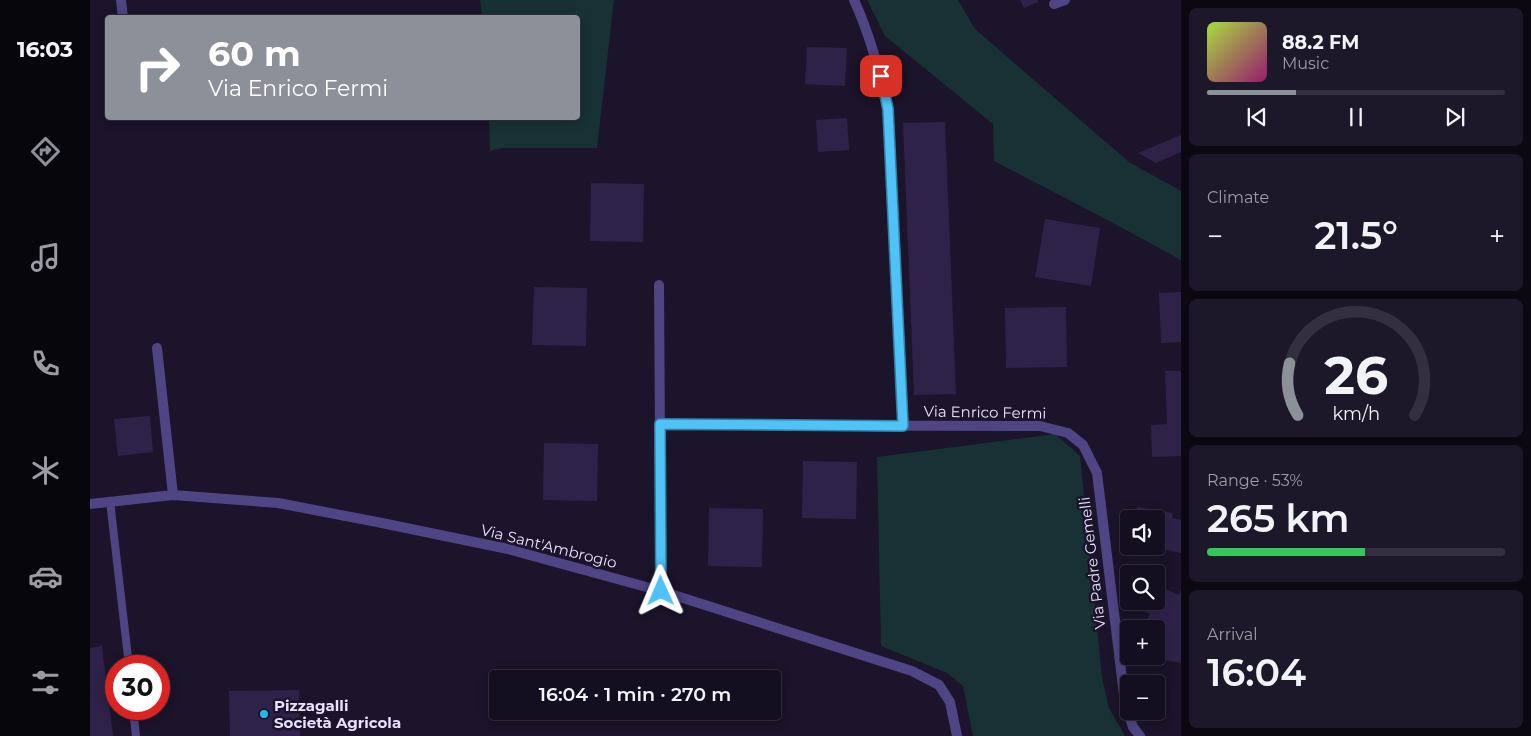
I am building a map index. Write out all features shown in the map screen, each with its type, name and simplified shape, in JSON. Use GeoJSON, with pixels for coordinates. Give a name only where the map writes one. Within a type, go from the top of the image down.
{"type":"FeatureCollection","features":[{"type":"Feature","properties":{"kind":"street"},"geometry":{"type":"LineString","coordinates":[[121,0],[123,15]]}},
{"type":"Feature","properties":{"kind":"street"},"geometry":{"type":"LineString","coordinates":[[854,0],[862,18],[881,76],[888,109],[903,426]]}},
{"type":"Feature","properties":{"kind":"street"},"geometry":{"type":"LineString","coordinates":[[1054,4],[1064,0]]}},
{"type":"Feature","properties":{"kind":"street"},"geometry":{"type":"LineString","coordinates":[[659,285],[661,591]]}},
{"type":"Feature","properties":{"kind":"street"},"geometry":{"type":"LineString","coordinates":[[157,348],[173,495]]}},
{"type":"Feature","properties":{"kind":"street","name":"Via Enrico Fermi"},"geometry":{"type":"LineString","coordinates":[[660,424],[1040,426],[1068,433]]}},
{"type":"Feature","properties":{"kind":"street","name":"Via Padre Gemelli"},"geometry":{"type":"LineString","coordinates":[[1068,433],[1083,445],[1097,473],[1125,703],[1133,727],[1140,736]]}},
{"type":"Feature","properties":{"kind":"street","name":"Via Sant'Ambrogio"},"geometry":{"type":"LineString","coordinates":[[90,504],[173,495],[278,503],[508,549],[661,591],[912,671],[939,685],[950,702],[957,736]]}},
{"type":"Feature","properties":{"kind":"lane"},"geometry":{"type":"LineString","coordinates":[[110,501],[128,655]]}},
{"type":"Feature","properties":{"kind":"lane"},"geometry":{"type":"LineString","coordinates":[[134,720],[136,736]]}},
{"type":"Feature","properties":{"kind":"green space"},"geometry":{"type":"Polygon","coordinates":[[[480,0],[614,0],[597,148],[503,148],[490,151],[489,120],[580,120],[580,15],[482,15],[480,0]]]}},
{"type":"Feature","properties":{"kind":"green space"},"geometry":{"type":"Polygon","coordinates":[[[867,0],[958,0],[975,29],[1129,162],[1181,191],[1181,260],[994,161],[993,124],[885,36],[867,0]]]}},
{"type":"Feature","properties":{"kind":"green space"},"geometry":{"type":"Polygon","coordinates":[[[1055,434],[1080,456],[1102,678],[1109,708],[1125,736],[973,736],[963,686],[947,673],[881,646],[877,457],[1055,434]]]}},
{"type":"Feature","properties":{"kind":"building"},"geometry":{"type":"Polygon","coordinates":[[[1020,0],[1038,0],[1038,2],[1024,8],[1020,0]]]}},
{"type":"Feature","properties":{"kind":"building"},"geometry":{"type":"Polygon","coordinates":[[[807,47],[847,48],[845,86],[805,84],[807,47]]]}},
{"type":"Feature","properties":{"kind":"building"},"geometry":{"type":"Polygon","coordinates":[[[847,118],[849,150],[818,152],[816,120],[847,118]]]}},
{"type":"Feature","properties":{"kind":"building"},"geometry":{"type":"Polygon","coordinates":[[[945,122],[956,394],[914,395],[903,123],[945,122]]]}},
{"type":"Feature","properties":{"kind":"building"},"geometry":{"type":"Polygon","coordinates":[[[1181,135],[1181,152],[1156,163],[1138,153],[1181,135]]]}},
{"type":"Feature","properties":{"kind":"building"},"geometry":{"type":"Polygon","coordinates":[[[591,183],[644,184],[643,242],[590,241],[591,183]]]}},
{"type":"Feature","properties":{"kind":"building"},"geometry":{"type":"Polygon","coordinates":[[[1045,219],[1100,228],[1091,286],[1035,277],[1045,219]]]}},
{"type":"Feature","properties":{"kind":"building"},"geometry":{"type":"Polygon","coordinates":[[[534,287],[587,288],[586,346],[532,345],[534,287]]]}},
{"type":"Feature","properties":{"kind":"building"},"geometry":{"type":"Polygon","coordinates":[[[1181,292],[1181,342],[1161,343],[1159,293],[1181,292]]]}},
{"type":"Feature","properties":{"kind":"building"},"geometry":{"type":"Polygon","coordinates":[[[1066,307],[1067,367],[1006,368],[1005,308],[1066,307]]]}},
{"type":"Feature","properties":{"kind":"building"},"geometry":{"type":"Polygon","coordinates":[[[1165,371],[1181,371],[1181,456],[1152,457],[1151,425],[1167,424],[1165,371]]]}},
{"type":"Feature","properties":{"kind":"building"},"geometry":{"type":"Polygon","coordinates":[[[150,416],[153,452],[118,456],[114,419],[150,416]]]}},
{"type":"Feature","properties":{"kind":"building"},"geometry":{"type":"Polygon","coordinates":[[[544,443],[598,444],[597,501],[543,500],[544,443]]]}},
{"type":"Feature","properties":{"kind":"building"},"geometry":{"type":"Polygon","coordinates":[[[803,461],[857,462],[856,519],[802,518],[803,461]]]}},
{"type":"Feature","properties":{"kind":"building"},"geometry":{"type":"Polygon","coordinates":[[[1137,507],[1155,510],[1136,510],[1137,507]]]}},
{"type":"Feature","properties":{"kind":"building"},"geometry":{"type":"Polygon","coordinates":[[[709,508],[763,509],[762,567],[708,566],[709,508]]]}},
{"type":"Feature","properties":{"kind":"building"},"geometry":{"type":"Polygon","coordinates":[[[1165,512],[1173,513],[1172,518],[1181,520],[1181,553],[1165,549],[1165,512]]]}},
{"type":"Feature","properties":{"kind":"building"},"geometry":{"type":"Polygon","coordinates":[[[1181,588],[1181,663],[1165,660],[1165,620],[1147,620],[1150,614],[1141,610],[1165,610],[1165,589],[1179,595],[1181,588]]]}},
{"type":"Feature","properties":{"kind":"building"},"geometry":{"type":"Polygon","coordinates":[[[102,646],[105,671],[105,720],[111,720],[113,736],[90,736],[90,648],[102,646]]]}},
{"type":"Feature","properties":{"kind":"building","name":"Pizzagalli Società Agricola"},"geometry":{"type":"Polygon","coordinates":[[[299,690],[300,736],[230,736],[229,691],[299,690]]]}},
{"type":"Feature","properties":{"kind":"place","name":"Pizzagalli Società Agricola"},"geometry":{"type":"Point","coordinates":[264,714]}},
{"type":"Feature","properties":{"kind":"route"},"geometry":{"type":"LineString","coordinates":[[661,591],[660,424],[903,426],[888,109],[881,76]]}}]}
